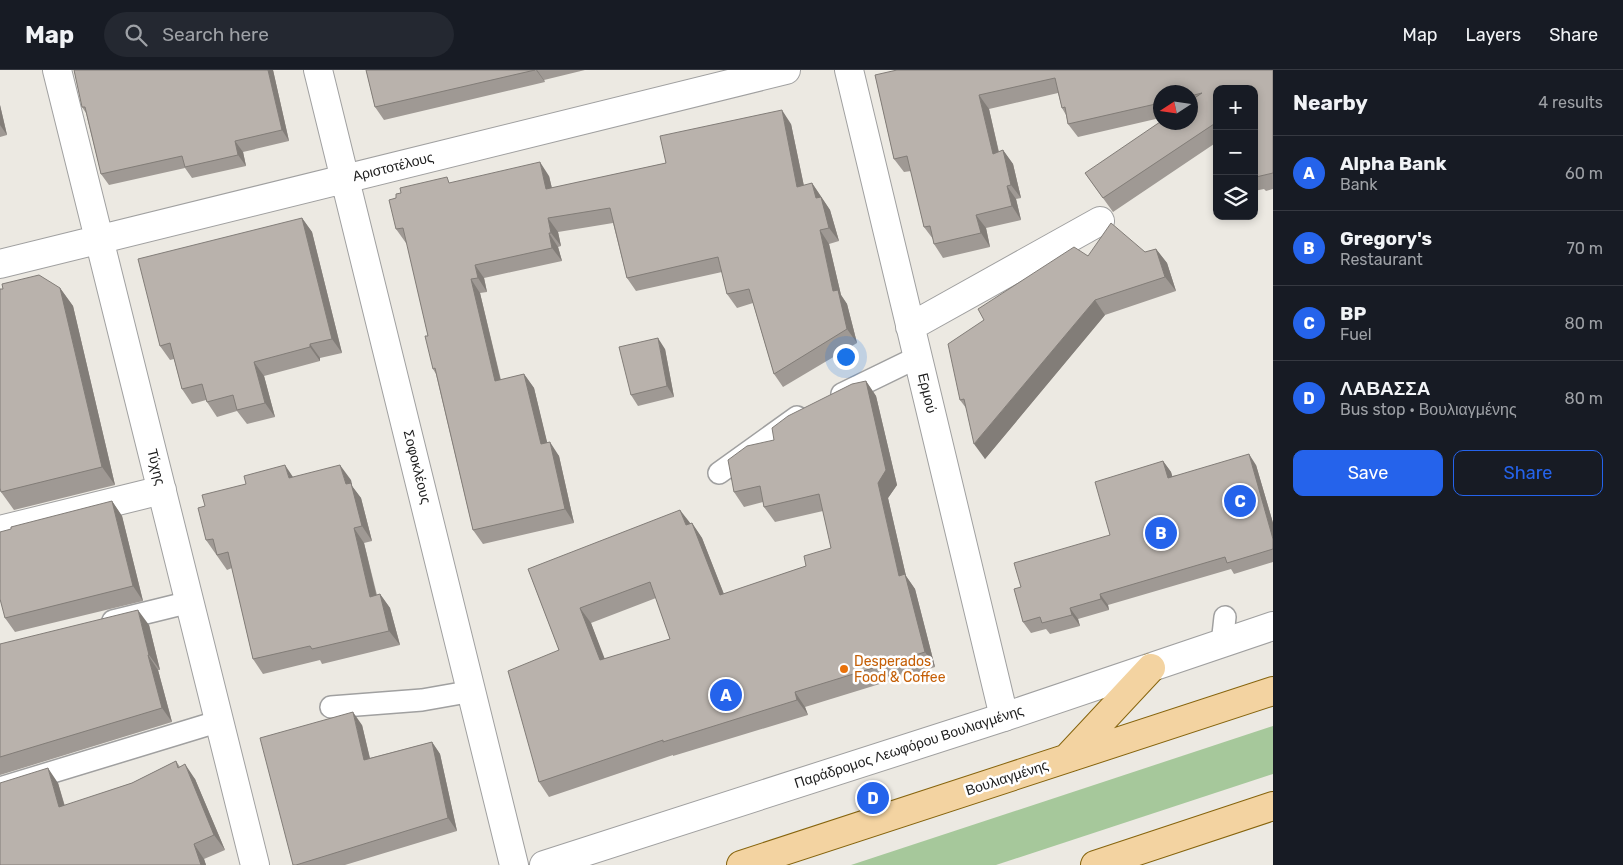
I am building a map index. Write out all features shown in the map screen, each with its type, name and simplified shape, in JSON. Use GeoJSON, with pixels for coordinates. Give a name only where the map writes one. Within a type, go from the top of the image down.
{"type":"FeatureCollection","features":[{"type":"Feature","properties":{"kind":"main road"},"geometry":{"type":"LineString","coordinates":[[1066,759],[1151,668]]}},
{"type":"Feature","properties":{"kind":"main road","name":"Βουλιαγμένης"},"geometry":{"type":"LineString","coordinates":[[741,865],[1273,692]]}},
{"type":"Feature","properties":{"kind":"main road"},"geometry":{"type":"LineString","coordinates":[[1095,865],[1273,806]]}},
{"type":"Feature","properties":{"kind":"street","name":"Τύχης"},"geometry":{"type":"LineString","coordinates":[[57,70],[255,865]]}},
{"type":"Feature","properties":{"kind":"street","name":"Σοφοκλέους"},"geometry":{"type":"LineString","coordinates":[[318,70],[473,691],[514,865]]}},
{"type":"Feature","properties":{"kind":"street","name":"Αριστοτέλους"},"geometry":{"type":"LineString","coordinates":[[0,264],[786,70]]}},
{"type":"Feature","properties":{"kind":"street","name":"Ερμού"},"geometry":{"type":"LineString","coordinates":[[849,70],[1004,717]]}},
{"type":"Feature","properties":{"kind":"street"},"geometry":{"type":"LineString","coordinates":[[910,327],[1100,222]]}},
{"type":"Feature","properties":{"kind":"street"},"geometry":{"type":"LineString","coordinates":[[0,530],[162,490]]}},
{"type":"Feature","properties":{"kind":"street","name":"Παράδρομος Λεωφόρου Βουλιαγμένης"},"geometry":{"type":"LineString","coordinates":[[544,865],[1004,717],[1273,626]]}},
{"type":"Feature","properties":{"kind":"lane"},"geometry":{"type":"LineString","coordinates":[[719,473],[792,420],[918,357]]}},
{"type":"Feature","properties":{"kind":"lane"},"geometry":{"type":"LineString","coordinates":[[95,625],[190,602]]}},
{"type":"Feature","properties":{"kind":"lane"},"geometry":{"type":"LineString","coordinates":[[1222,644],[1225,617]]}},
{"type":"Feature","properties":{"kind":"lane"},"geometry":{"type":"LineString","coordinates":[[331,708],[422,700],[473,691]]}},
{"type":"Feature","properties":{"kind":"lane"},"geometry":{"type":"LineString","coordinates":[[0,788],[220,721]]}},
{"type":"Feature","properties":{"kind":"green space"},"geometry":{"type":"Polygon","coordinates":[[[1273,726],[1273,774],[996,865],[851,865],[1273,726]]]}},
{"type":"Feature","properties":{"kind":"building"},"geometry":{"type":"Polygon","coordinates":[[[74,70],[268,70],[282,130],[235,141],[238,155],[185,167],[182,156],[101,174],[85,107],[82,107],[74,70]]]}},
{"type":"Feature","properties":{"kind":"building"},"geometry":{"type":"Polygon","coordinates":[[[366,70],[535,70],[375,107],[366,70]]]}},
{"type":"Feature","properties":{"kind":"building"},"geometry":{"type":"Polygon","coordinates":[[[897,70],[1273,70],[1273,173],[1258,177],[1258,85],[1213,85],[1213,125],[1103,198],[1085,173],[1153,127],[1153,130],[1198,130],[1198,96],[1202,93],[1198,94],[1198,85],[1153,85],[1153,105],[1068,124],[1065,107],[1062,108],[1055,78],[979,95],[993,154],[1003,150],[1011,185],[1007,186],[1012,206],[976,215],[981,233],[934,244],[930,226],[924,227],[907,156],[894,159],[875,75],[897,70]]]}},
{"type":"Feature","properties":{"kind":"building"},"geometry":{"type":"Polygon","coordinates":[[[782,110],[797,187],[812,183],[816,198],[821,197],[829,228],[820,230],[833,291],[838,290],[847,329],[774,374],[749,289],[727,294],[718,257],[627,278],[610,208],[548,218],[552,248],[475,265],[478,278],[471,279],[495,381],[524,374],[541,444],[550,442],[565,509],[473,530],[435,368],[433,369],[425,336],[428,336],[403,228],[396,229],[389,200],[396,198],[396,194],[401,193],[400,188],[447,177],[449,183],[540,162],[546,189],[666,163],[660,136],[782,110]]]}},
{"type":"Feature","properties":{"kind":"building"},"geometry":{"type":"Polygon","coordinates":[[[302,218],[332,339],[254,362],[265,403],[237,410],[233,395],[207,402],[202,384],[182,389],[170,343],[160,346],[138,259],[302,218]]]}},
{"type":"Feature","properties":{"kind":"building"},"geometry":{"type":"Polygon","coordinates":[[[1111,223],[1145,252],[1156,249],[1165,277],[1095,300],[974,444],[964,399],[960,400],[948,344],[984,320],[978,309],[1074,247],[1088,256],[1111,223]]]}},
{"type":"Feature","properties":{"kind":"building"},"geometry":{"type":"Polygon","coordinates":[[[39,275],[60,288],[102,467],[1,492],[0,289],[3,289],[2,284],[39,275]]]}},
{"type":"Feature","properties":{"kind":"building"},"geometry":{"type":"Polygon","coordinates":[[[658,338],[667,386],[631,395],[619,347],[658,338]]]}},
{"type":"Feature","properties":{"kind":"building"},"geometry":{"type":"Polygon","coordinates":[[[866,381],[886,470],[878,483],[899,576],[905,574],[925,652],[795,692],[797,700],[663,742],[663,740],[539,782],[508,671],[559,650],[528,569],[680,510],[686,525],[692,523],[720,595],[806,566],[804,556],[831,548],[819,494],[764,507],[760,486],[734,492],[728,460],[747,446],[774,440],[772,428],[788,416],[852,384],[866,381]],[[650,582],[580,608],[600,660],[670,639],[650,582]]]}},
{"type":"Feature","properties":{"kind":"building"},"geometry":{"type":"Polygon","coordinates":[[[1249,454],[1273,539],[1273,549],[1227,563],[1225,557],[1100,594],[1101,599],[1070,608],[1072,615],[1042,623],[1040,617],[1023,622],[1014,589],[1021,587],[1014,563],[1110,535],[1095,482],[1163,461],[1168,478],[1249,454]]]}},
{"type":"Feature","properties":{"kind":"building"},"geometry":{"type":"Polygon","coordinates":[[[285,465],[289,478],[340,465],[346,484],[351,483],[362,526],[354,528],[370,597],[380,594],[389,631],[312,649],[310,646],[253,659],[228,552],[217,555],[213,539],[206,540],[198,508],[205,506],[202,495],[246,484],[244,476],[285,465]]]}},
{"type":"Feature","properties":{"kind":"building"},"geometry":{"type":"Polygon","coordinates":[[[112,501],[133,586],[5,618],[0,599],[0,532],[11,529],[11,527],[112,501]]]}},
{"type":"Feature","properties":{"kind":"building"},"geometry":{"type":"Polygon","coordinates":[[[138,610],[162,708],[0,757],[0,644],[138,610]]]}},
{"type":"Feature","properties":{"kind":"building"},"geometry":{"type":"Polygon","coordinates":[[[353,712],[364,760],[432,742],[448,818],[293,865],[260,738],[353,712]]]}},
{"type":"Feature","properties":{"kind":"building"},"geometry":{"type":"Polygon","coordinates":[[[176,761],[178,768],[185,764],[214,835],[194,844],[201,865],[0,865],[0,783],[48,768],[59,807],[132,783],[176,761]]]}},
{"type":"Feature","properties":{"kind":"place","name":"BP"},"geometry":{"type":"Point","coordinates":[1240,501]}},
{"type":"Feature","properties":{"kind":"place","name":"Gregory's"},"geometry":{"type":"Point","coordinates":[1161,533]}},
{"type":"Feature","properties":{"kind":"place","name":"Desperados Food & Coffee"},"geometry":{"type":"Point","coordinates":[844,669]}},
{"type":"Feature","properties":{"kind":"place","name":"Alpha Bank"},"geometry":{"type":"Point","coordinates":[726,695]}},
{"type":"Feature","properties":{"kind":"place","name":"ΛΑΒΑΣΣΑ"},"geometry":{"type":"Point","coordinates":[873,798]}}]}
